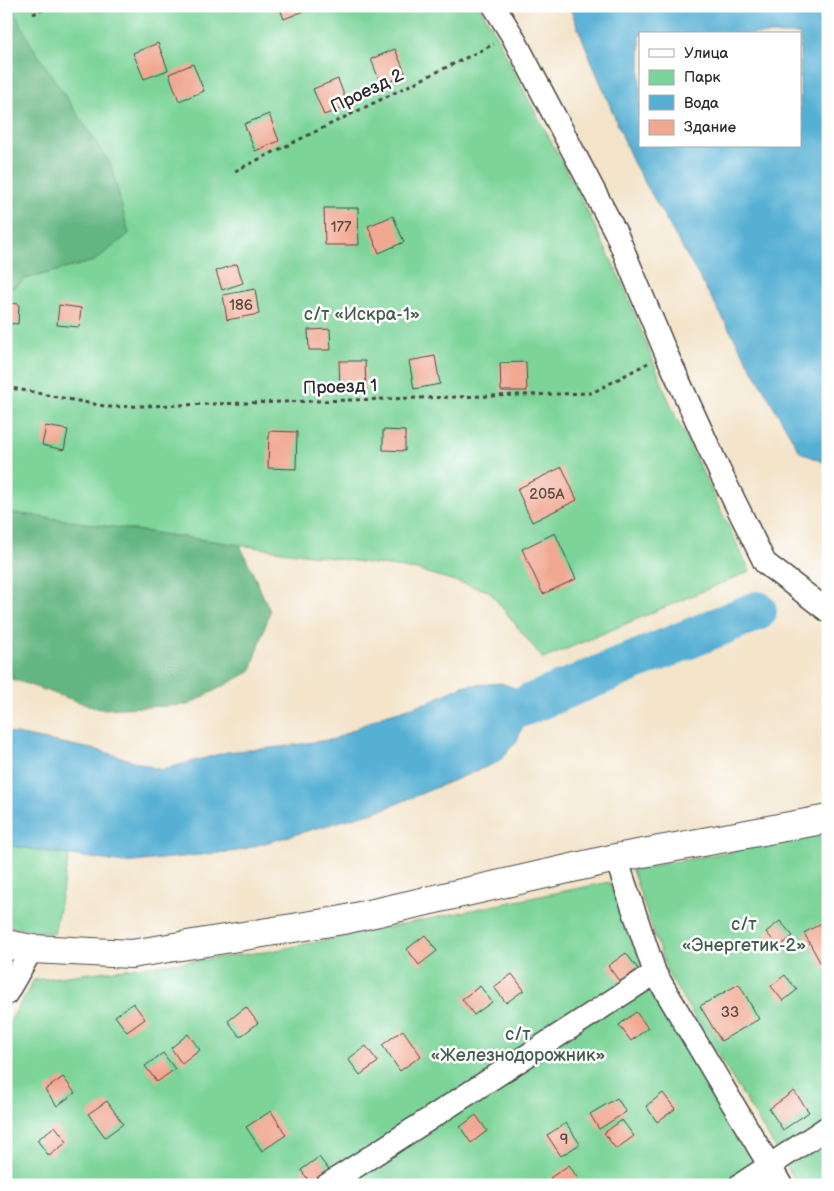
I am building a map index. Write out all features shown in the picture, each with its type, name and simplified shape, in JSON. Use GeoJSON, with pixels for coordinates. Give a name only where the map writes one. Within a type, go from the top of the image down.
{"type":"FeatureCollection","features":[{"type":"Feature","properties":{"kind":"main road"},"geometry":{"type":"LineString","coordinates":[[19,946],[131,954],[343,920],[616,858],[828,819]]}},
{"type":"Feature","properties":{"kind":"street"},"geometry":{"type":"LineString","coordinates":[[494,6],[512,35],[616,233],[666,353],[719,470],[765,563],[828,611]]}},
{"type":"Feature","properties":{"kind":"street"},"geometry":{"type":"LineString","coordinates":[[616,858],[655,973],[781,1185]]}},
{"type":"Feature","properties":{"kind":"street"},"geometry":{"type":"LineString","coordinates":[[6,994],[19,946]]}},
{"type":"Feature","properties":{"kind":"street"},"geometry":{"type":"LineString","coordinates":[[327,1185],[471,1090],[655,973]]}},
{"type":"Feature","properties":{"kind":"street"},"geometry":{"type":"LineString","coordinates":[[740,1185],[828,1127]]}},
{"type":"Feature","properties":{"kind":"path"},"geometry":{"type":"LineString","coordinates":[[33,14],[51,6]]}},
{"type":"Feature","properties":{"kind":"path","name":"Проезд 2"},"geometry":{"type":"LineString","coordinates":[[235,171],[512,35]]}},
{"type":"Feature","properties":{"kind":"path","name":"Проезд 1"},"geometry":{"type":"LineString","coordinates":[[6,387],[109,407],[592,393],[666,353]]}},
{"type":"Feature","properties":{"kind":"green space"},"geometry":{"type":"Polygon","coordinates":[[[6,6],[12,6],[30,43],[111,165],[129,234],[94,261],[25,279],[6,293],[6,6]]]}},
{"type":"Feature","properties":{"kind":"green space","name":"с/т «Искра-1»"},"geometry":{"type":"Polygon","coordinates":[[[12,6],[479,6],[492,27],[580,196],[623,285],[673,411],[750,571],[543,659],[489,591],[417,570],[6,512],[6,293],[25,279],[94,261],[29,43],[12,6]]]}},
{"type":"Feature","properties":{"kind":"green space"},"geometry":{"type":"Polygon","coordinates":[[[6,512],[240,545],[270,611],[251,671],[188,705],[100,709],[6,677],[6,512]]]}},
{"type":"Feature","properties":{"kind":"green space","name":"с/т «Энергетик-2»"},"geometry":{"type":"Polygon","coordinates":[[[828,833],[828,1185],[798,1185],[668,974],[632,870],[828,833]]]}},
{"type":"Feature","properties":{"kind":"green space"},"geometry":{"type":"Polygon","coordinates":[[[6,845],[69,855],[54,934],[6,926],[6,845]]]}},
{"type":"Feature","properties":{"kind":"green space","name":"с/т «Железнодорожник»"},"geometry":{"type":"Polygon","coordinates":[[[609,882],[650,986],[755,1163],[725,1185],[6,1185],[6,1028],[34,980],[272,951],[609,882]]]}},
{"type":"Feature","properties":{"kind":"water"},"geometry":{"type":"Polygon","coordinates":[[[569,6],[828,6],[828,464],[800,452],[633,162],[569,6]]]}},
{"type":"Feature","properties":{"kind":"water"},"geometry":{"type":"Polygon","coordinates":[[[501,683],[517,689],[524,722],[517,741],[498,762],[384,809],[237,851],[124,863],[6,845],[6,732],[102,751],[161,770],[227,752],[334,739],[382,716],[426,703],[463,686],[501,683]]]}},
{"type":"Feature","properties":{"kind":"building"},"geometry":{"type":"Polygon","coordinates":[[[279,6],[307,6],[309,9],[284,19],[279,6]]]}},
{"type":"Feature","properties":{"kind":"building"},"geometry":{"type":"Polygon","coordinates":[[[158,43],[168,70],[144,79],[133,53],[158,43]]]}},
{"type":"Feature","properties":{"kind":"building"},"geometry":{"type":"Polygon","coordinates":[[[395,49],[406,75],[381,85],[371,59],[395,49]]]}},
{"type":"Feature","properties":{"kind":"building"},"geometry":{"type":"Polygon","coordinates":[[[193,64],[204,91],[179,101],[169,74],[193,64]]]}},
{"type":"Feature","properties":{"kind":"building"},"geometry":{"type":"Polygon","coordinates":[[[338,79],[348,106],[324,115],[313,89],[338,79]]]}},
{"type":"Feature","properties":{"kind":"building"},"geometry":{"type":"Polygon","coordinates":[[[269,114],[279,141],[255,151],[244,124],[269,114]]]}},
{"type":"Feature","properties":{"kind":"building"},"geometry":{"type":"Polygon","coordinates":[[[324,208],[358,208],[359,245],[325,245],[324,208]]]}},
{"type":"Feature","properties":{"kind":"building"},"geometry":{"type":"Polygon","coordinates":[[[393,216],[404,242],[379,253],[368,226],[393,216]]]}},
{"type":"Feature","properties":{"kind":"building"},"geometry":{"type":"Polygon","coordinates":[[[237,264],[243,283],[222,290],[216,271],[237,264]]]}},
{"type":"Feature","properties":{"kind":"building"},"geometry":{"type":"Polygon","coordinates":[[[255,289],[259,314],[227,320],[223,295],[255,289]]]}},
{"type":"Feature","properties":{"kind":"building"},"geometry":{"type":"Polygon","coordinates":[[[6,303],[19,304],[18,324],[6,323],[6,303]]]}},
{"type":"Feature","properties":{"kind":"building"},"geometry":{"type":"Polygon","coordinates":[[[59,305],[81,308],[79,327],[57,325],[59,305]]]}},
{"type":"Feature","properties":{"kind":"building"},"geometry":{"type":"Polygon","coordinates":[[[330,329],[331,350],[309,350],[308,330],[330,329]]]}},
{"type":"Feature","properties":{"kind":"building"},"geometry":{"type":"Polygon","coordinates":[[[435,356],[440,384],[414,389],[409,361],[435,356]]]}},
{"type":"Feature","properties":{"kind":"building"},"geometry":{"type":"Polygon","coordinates":[[[339,361],[365,361],[366,389],[340,390],[339,361]]]}},
{"type":"Feature","properties":{"kind":"building"},"geometry":{"type":"Polygon","coordinates":[[[526,362],[527,391],[501,391],[500,363],[526,362]]]}},
{"type":"Feature","properties":{"kind":"building"},"geometry":{"type":"Polygon","coordinates":[[[46,426],[68,430],[64,450],[42,445],[46,426]]]}},
{"type":"Feature","properties":{"kind":"building"},"geometry":{"type":"Polygon","coordinates":[[[383,430],[405,431],[405,451],[383,450],[383,430]]]}},
{"type":"Feature","properties":{"kind":"building"},"geometry":{"type":"Polygon","coordinates":[[[269,431],[297,432],[296,469],[268,468],[269,431]]]}},
{"type":"Feature","properties":{"kind":"building"},"geometry":{"type":"Polygon","coordinates":[[[562,467],[577,500],[532,522],[517,489],[562,467]]]}},
{"type":"Feature","properties":{"kind":"building"},"geometry":{"type":"Polygon","coordinates":[[[555,533],[576,579],[543,594],[522,549],[555,533]]]}},
{"type":"Feature","properties":{"kind":"building"},"geometry":{"type":"Polygon","coordinates":[[[827,920],[828,967],[824,969],[804,933],[827,920]]]}},
{"type":"Feature","properties":{"kind":"building"},"geometry":{"type":"Polygon","coordinates":[[[780,921],[793,936],[779,947],[766,932],[780,921]]]}},
{"type":"Feature","properties":{"kind":"building"},"geometry":{"type":"Polygon","coordinates":[[[425,935],[437,951],[419,965],[407,949],[425,935]]]}},
{"type":"Feature","properties":{"kind":"building"},"geometry":{"type":"Polygon","coordinates":[[[626,953],[638,969],[620,982],[608,966],[626,953]]]}},
{"type":"Feature","properties":{"kind":"building"},"geometry":{"type":"Polygon","coordinates":[[[512,974],[524,990],[506,1003],[494,987],[512,974]]]}},
{"type":"Feature","properties":{"kind":"building"},"geometry":{"type":"Polygon","coordinates":[[[785,975],[797,990],[783,1001],[771,986],[785,975]]]}},
{"type":"Feature","properties":{"kind":"building"},"geometry":{"type":"Polygon","coordinates":[[[739,984],[759,1019],[721,1041],[700,1006],[739,984]]]}},
{"type":"Feature","properties":{"kind":"building"},"geometry":{"type":"Polygon","coordinates":[[[480,986],[492,1002],[474,1015],[462,999],[480,986]]]}},
{"type":"Feature","properties":{"kind":"building"},"geometry":{"type":"Polygon","coordinates":[[[133,1003],[145,1019],[127,1032],[115,1016],[133,1003]]]}},
{"type":"Feature","properties":{"kind":"building"},"geometry":{"type":"Polygon","coordinates":[[[246,1007],[258,1023],[240,1037],[228,1021],[246,1007]]]}},
{"type":"Feature","properties":{"kind":"building"},"geometry":{"type":"Polygon","coordinates":[[[636,1012],[648,1028],[631,1041],[619,1025],[636,1012]]]}},
{"type":"Feature","properties":{"kind":"building"},"geometry":{"type":"Polygon","coordinates":[[[403,1030],[421,1056],[400,1071],[382,1045],[403,1030]]]}},
{"type":"Feature","properties":{"kind":"building"},"geometry":{"type":"Polygon","coordinates":[[[188,1034],[200,1050],[182,1064],[171,1048],[188,1034]]]}},
{"type":"Feature","properties":{"kind":"building"},"geometry":{"type":"Polygon","coordinates":[[[366,1046],[378,1062],[360,1075],[348,1059],[366,1046]]]}},
{"type":"Feature","properties":{"kind":"building"},"geometry":{"type":"Polygon","coordinates":[[[163,1053],[175,1069],[157,1082],[145,1066],[163,1053]]]}},
{"type":"Feature","properties":{"kind":"building"},"geometry":{"type":"Polygon","coordinates":[[[63,1077],[75,1093],[57,1106],[45,1090],[63,1077]]]}},
{"type":"Feature","properties":{"kind":"building"},"geometry":{"type":"Polygon","coordinates":[[[794,1091],[809,1112],[783,1130],[769,1109],[794,1091]]]}},
{"type":"Feature","properties":{"kind":"building"},"geometry":{"type":"Polygon","coordinates":[[[663,1093],[675,1109],[657,1122],[646,1106],[663,1093]]]}},
{"type":"Feature","properties":{"kind":"building"},"geometry":{"type":"Polygon","coordinates":[[[617,1098],[626,1112],[599,1129],[590,1114],[617,1098]]]}},
{"type":"Feature","properties":{"kind":"building"},"geometry":{"type":"Polygon","coordinates":[[[107,1101],[123,1124],[105,1137],[88,1114],[107,1101]]]}},
{"type":"Feature","properties":{"kind":"building"},"geometry":{"type":"Polygon","coordinates":[[[271,1111],[286,1135],[262,1151],[246,1127],[271,1111]]]}},
{"type":"Feature","properties":{"kind":"building"},"geometry":{"type":"Polygon","coordinates":[[[476,1115],[487,1131],[471,1143],[460,1127],[476,1115]]]}},
{"type":"Feature","properties":{"kind":"building"},"geometry":{"type":"Polygon","coordinates":[[[622,1120],[634,1136],[616,1149],[604,1133],[622,1120]]]}},
{"type":"Feature","properties":{"kind":"building"},"geometry":{"type":"Polygon","coordinates":[[[566,1123],[580,1144],[561,1156],[547,1135],[566,1123]]]}},
{"type":"Feature","properties":{"kind":"building"},"geometry":{"type":"Polygon","coordinates":[[[55,1126],[67,1142],[49,1156],[37,1140],[55,1126]]]}},
{"type":"Feature","properties":{"kind":"building"},"geometry":{"type":"Polygon","coordinates":[[[319,1157],[331,1173],[315,1185],[312,1185],[301,1170],[319,1157]]]}},
{"type":"Feature","properties":{"kind":"building"},"geometry":{"type":"Polygon","coordinates":[[[569,1165],[582,1185],[555,1185],[550,1178],[569,1165]]]}},
{"type":"Feature","properties":{"kind":"waterway"},"geometry":{"type":"LineString","coordinates":[[469,727],[757,611]]}}]}
